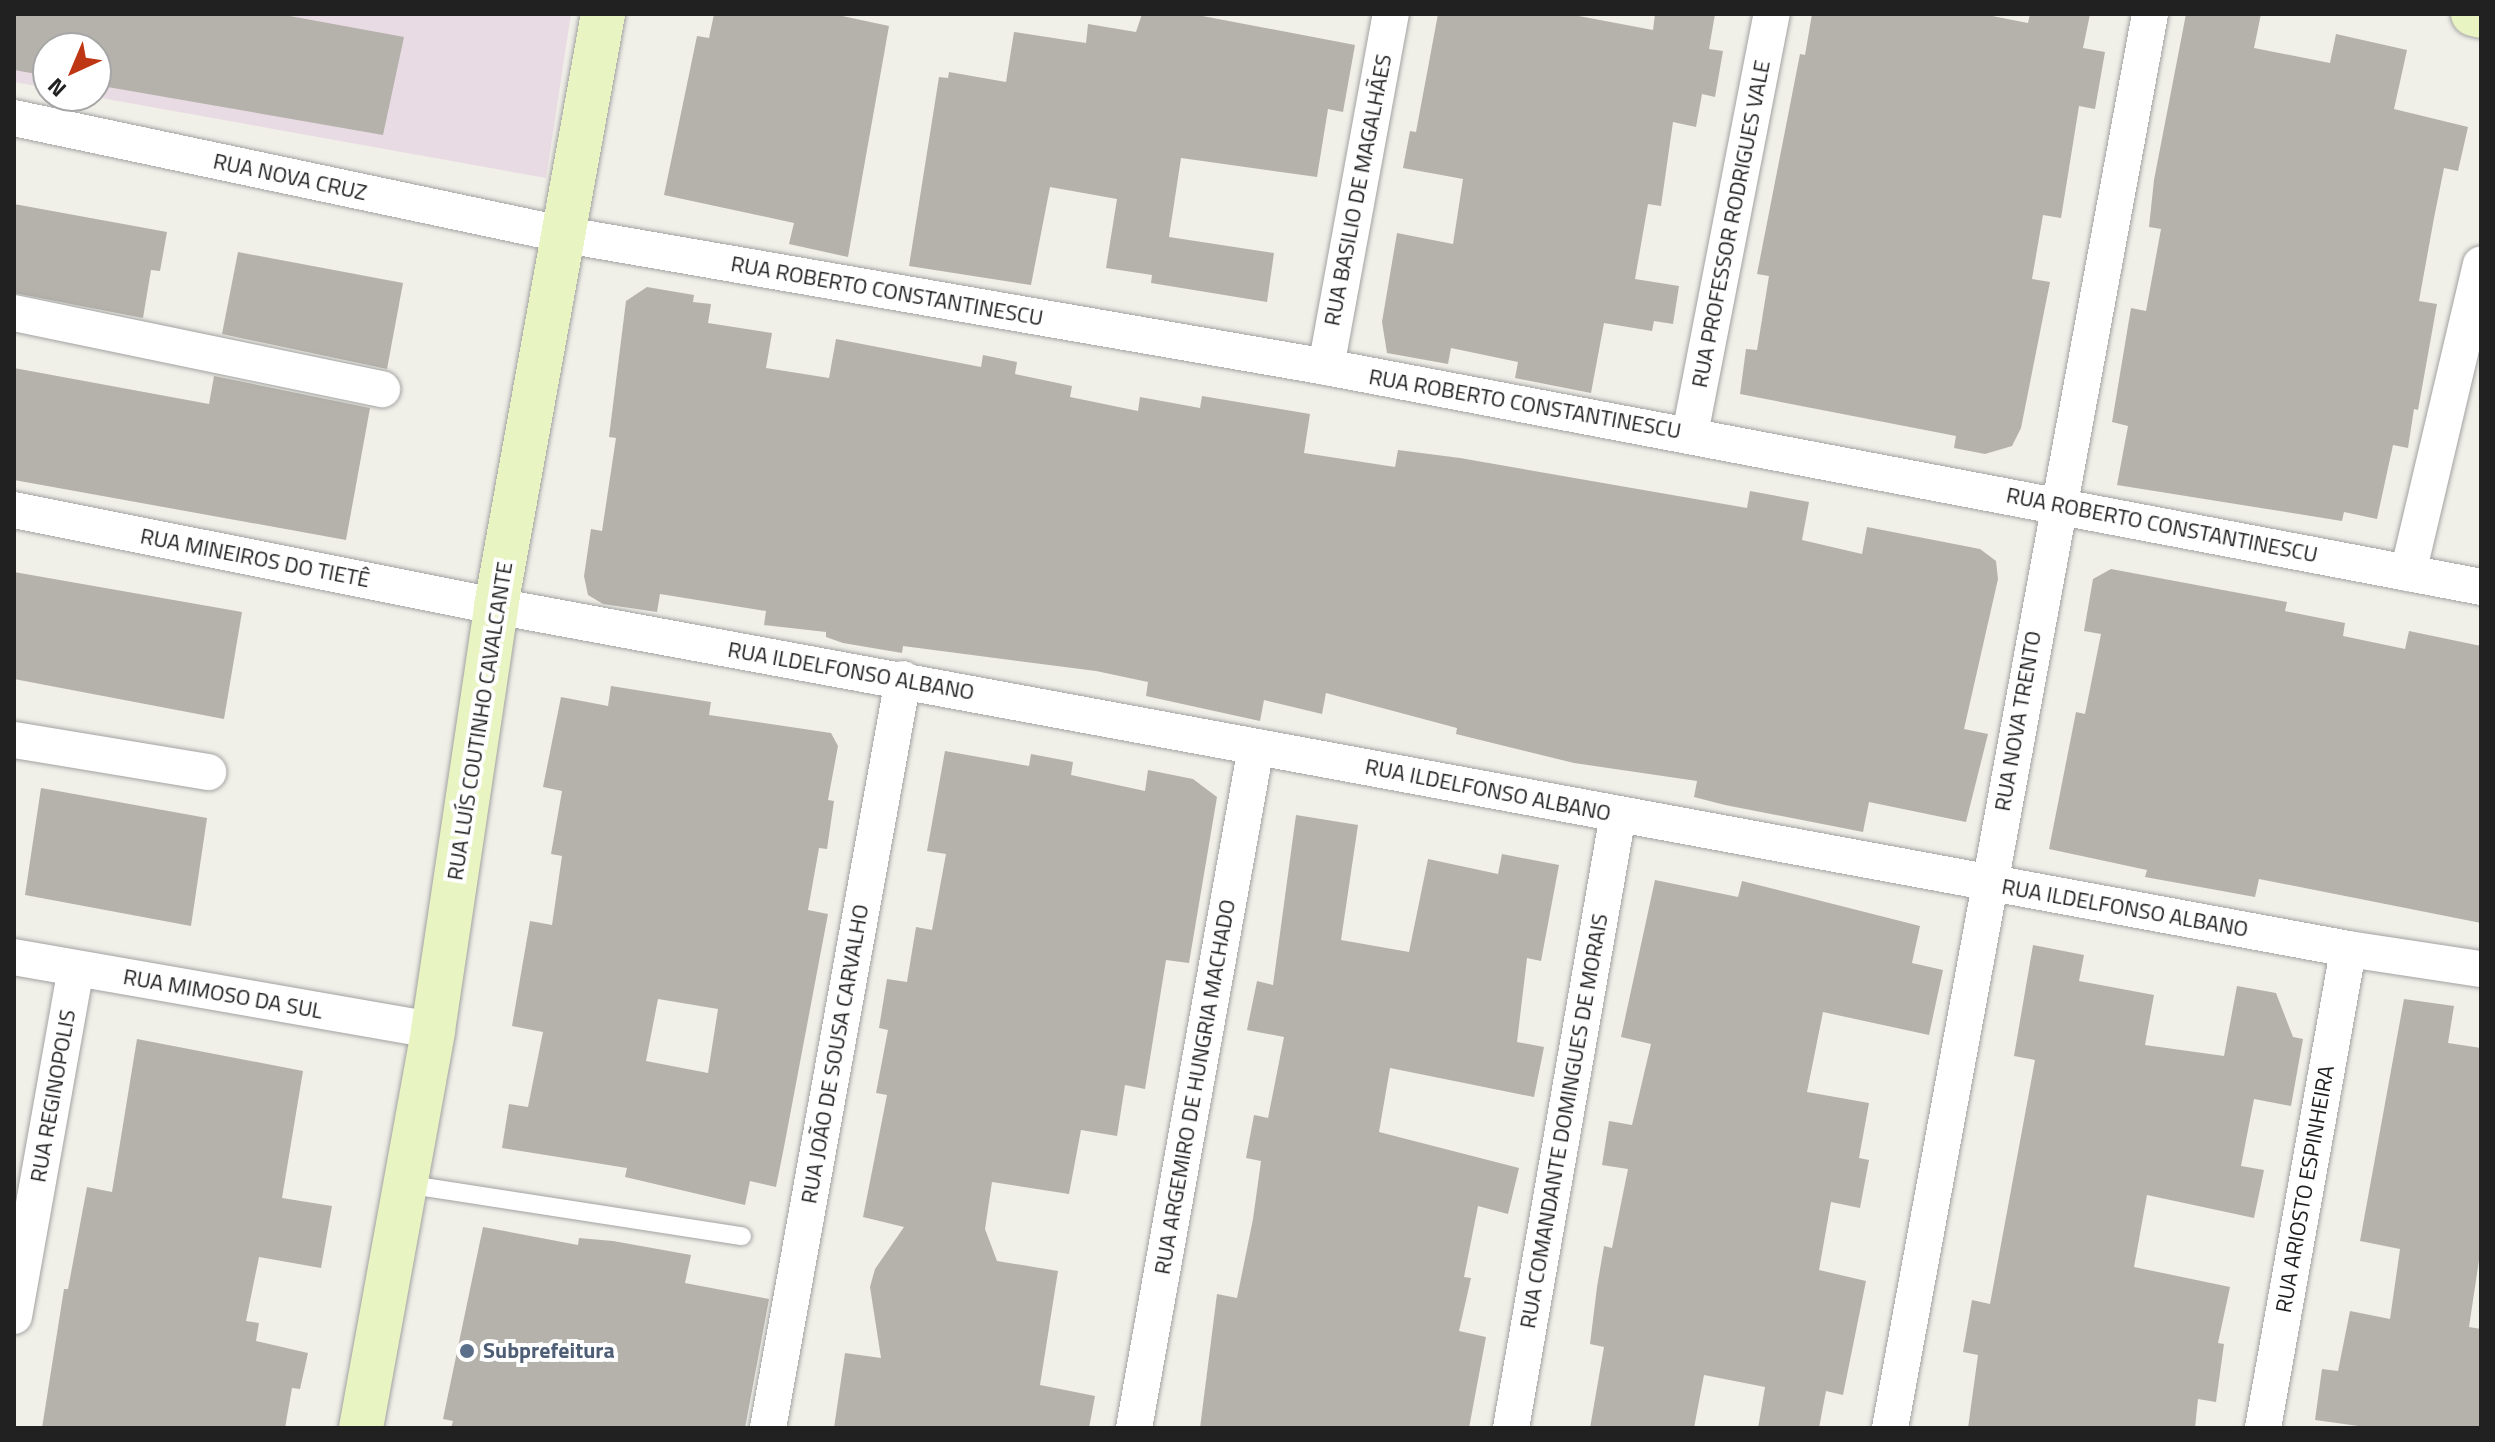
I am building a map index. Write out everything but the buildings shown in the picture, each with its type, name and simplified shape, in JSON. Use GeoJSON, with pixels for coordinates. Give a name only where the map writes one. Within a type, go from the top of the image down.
{"type":"FeatureCollection","features":[{"type":"Feature","properties":{"kind":"main road","name":"RUA LUÍS COUTINHO CAVALCANTE"},"geometry":{"type":"LineString","coordinates":[[361,1428],[433,1030],[496,606],[566,235],[603,14]]}},
{"type":"Feature","properties":{"kind":"main road"},"geometry":{"type":"LineString","coordinates":[[2473,14],[2481,16]]}},
{"type":"Feature","properties":{"kind":"street","name":"RUA BASILIO DE MAGALHÃES"},"geometry":{"type":"LineString","coordinates":[[1326,367],[1391,14]]}},
{"type":"Feature","properties":{"kind":"street","name":"RUA PROFESSOR RODRIGUES VALE"},"geometry":{"type":"LineString","coordinates":[[1690,434],[1772,14]]}},
{"type":"Feature","properties":{"kind":"street","name":"RUA NOVA TRENTO"},"geometry":{"type":"LineString","coordinates":[[1890,1428],[2057,504],[2150,14]]}},
{"type":"Feature","properties":{"kind":"street","name":"RUA NOVA CRUZ"},"geometry":{"type":"LineString","coordinates":[[14,118],[566,235]]}},
{"type":"Feature","properties":{"kind":"street","name":"RUA ROBERTO CONSTANTINESCU"},"geometry":{"type":"LineString","coordinates":[[566,235],[1326,367],[2481,587]]}},
{"type":"Feature","properties":{"kind":"street"},"geometry":{"type":"LineString","coordinates":[[2408,573],[2481,265]]}},
{"type":"Feature","properties":{"kind":"street"},"geometry":{"type":"LineString","coordinates":[[14,313],[382,389]]}},
{"type":"Feature","properties":{"kind":"street","name":"RUA MINEIROS DO TIETÊ"},"geometry":{"type":"LineString","coordinates":[[14,510],[496,606]]}},
{"type":"Feature","properties":{"kind":"street","name":"RUA ILDELFONSO ALBANO"},"geometry":{"type":"LineString","coordinates":[[496,606],[2348,949],[2481,969]]}},
{"type":"Feature","properties":{"kind":"street","name":"RUA JOÃO DE SOUSA CARVALHO"},"geometry":{"type":"LineString","coordinates":[[768,1428],[903,679]]}},
{"type":"Feature","properties":{"kind":"street"},"geometry":{"type":"LineString","coordinates":[[14,740],[208,772]]}},
{"type":"Feature","properties":{"kind":"street","name":"RUA ARGEMIRO DE HUNGRIA MACHADO"},"geometry":{"type":"LineString","coordinates":[[1134,1428],[1256,747]]}},
{"type":"Feature","properties":{"kind":"street","name":"RUA COMANDANTE DOMINGUES DE MORAIS"},"geometry":{"type":"LineString","coordinates":[[1511,1428],[1618,814]]}},
{"type":"Feature","properties":{"kind":"street","name":"RUA ARIOSTO ESPINHEIRA"},"geometry":{"type":"LineString","coordinates":[[2263,1428],[2348,949]]}},
{"type":"Feature","properties":{"kind":"street","name":"RUA MIMOSO DA SUL"},"geometry":{"type":"LineString","coordinates":[[14,957],[433,1030]]}},
{"type":"Feature","properties":{"kind":"street","name":"RUA REGINOPOLIS"},"geometry":{"type":"LineString","coordinates":[[14,1316],[76,969]]}},
{"type":"Feature","properties":{"kind":"lane"},"geometry":{"type":"LineString","coordinates":[[405,1184],[742,1236]]}},
{"type":"Feature","properties":{"kind":"shaded area"},"geometry":{"type":"Polygon","coordinates":[[[14,14],[571,14],[546,178],[112,100],[112,32],[32,32],[32,85],[14,82],[14,14]]]}},
{"type":"Feature","properties":{"kind":"place","name":"Subprefeitura"},"geometry":{"type":"Point","coordinates":[467,1351]}}]}
